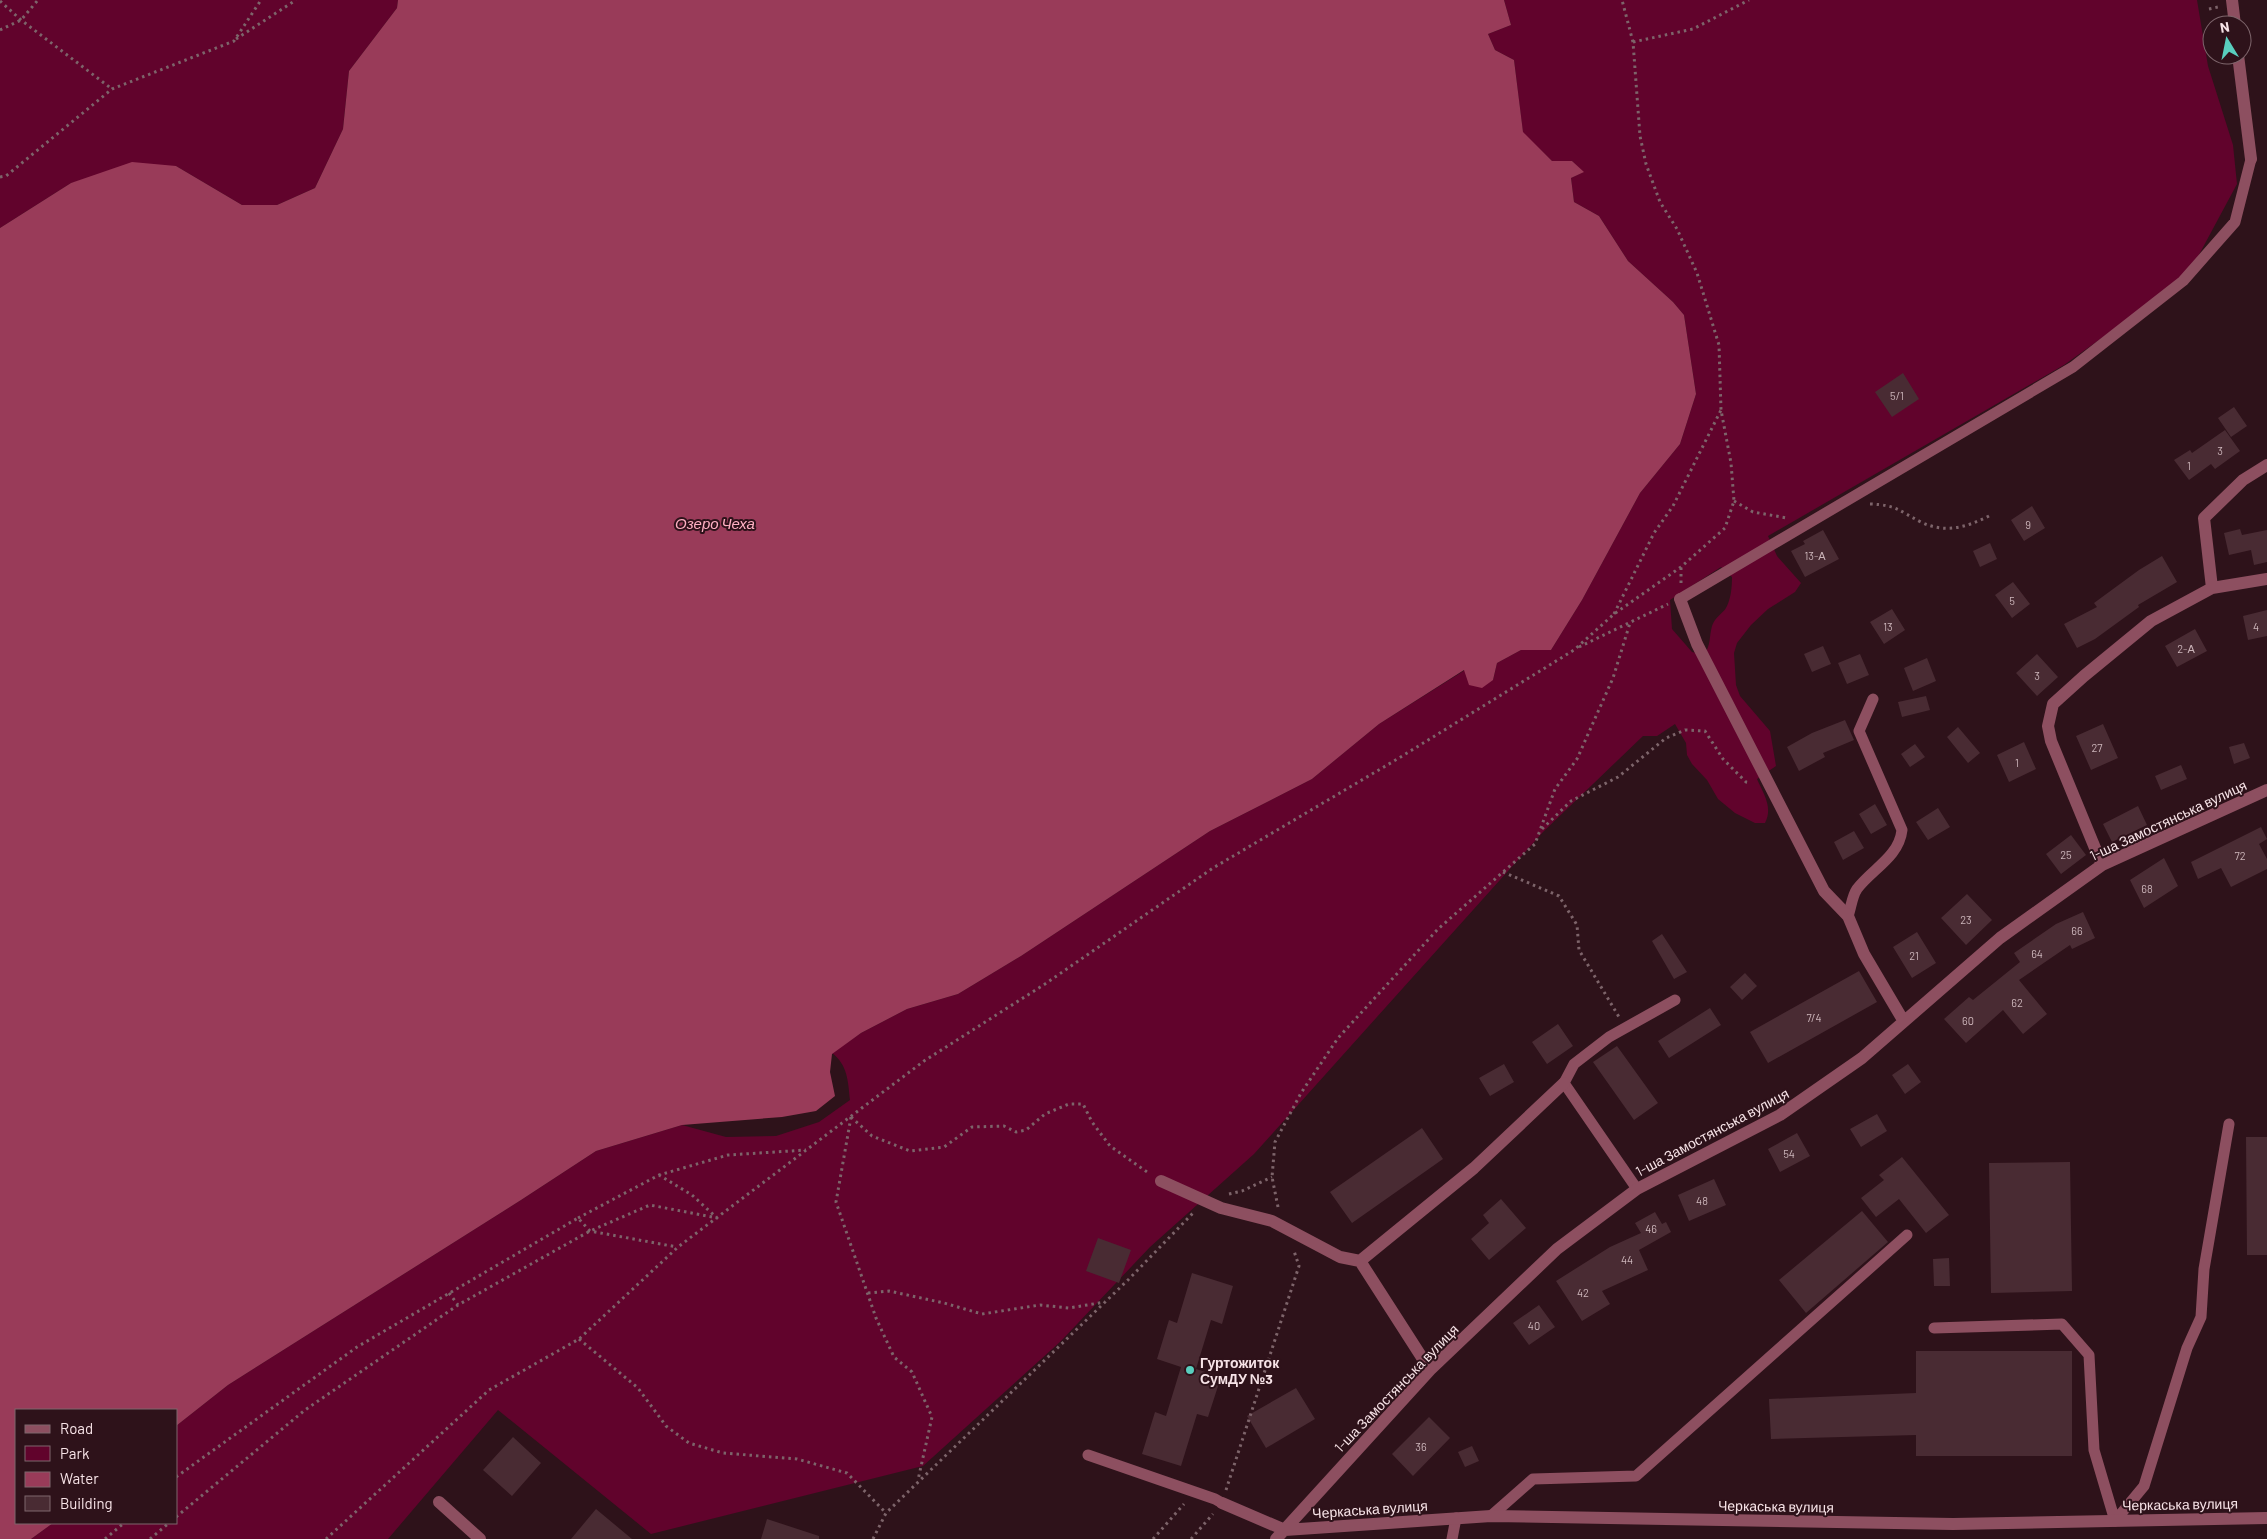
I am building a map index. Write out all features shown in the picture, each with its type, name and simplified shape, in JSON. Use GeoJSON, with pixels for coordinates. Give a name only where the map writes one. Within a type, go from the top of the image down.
{"type":"FeatureCollection","features":[{"type":"Feature","properties":{"kind":"street"},"geometry":{"type":"LineString","coordinates":[[2232,0],[2234,15]]}},
{"type":"Feature","properties":{"kind":"street"},"geometry":{"type":"LineString","coordinates":[[2239,65],[2251,159]]}},
{"type":"Feature","properties":{"kind":"street"},"geometry":{"type":"LineString","coordinates":[[2212,588],[2204,518],[2243,480],[2267,465]]}},
{"type":"Feature","properties":{"kind":"street"},"geometry":{"type":"LineString","coordinates":[[2102,864],[2051,741],[2048,726],[2053,704],[2151,621],[2212,588],[2267,579]]}},
{"type":"Feature","properties":{"kind":"street"},"geometry":{"type":"LineString","coordinates":[[1680,598],[1697,644],[1769,787],[1824,891],[1848,916],[1864,954],[1903,1020]]}},
{"type":"Feature","properties":{"kind":"street","name":"1-ша Замостянська вулиця"},"geometry":{"type":"LineString","coordinates":[[1281,1534],[1430,1370],[1557,1249],[1637,1190],[1780,1115],[1862,1058],[1903,1020],[2000,938],[2102,864],[2267,790]]}},
{"type":"Feature","properties":{"kind":"street"},"geometry":{"type":"LineString","coordinates":[[1360,1261],[1474,1168],[1564,1083]]}},
{"type":"Feature","properties":{"kind":"street"},"geometry":{"type":"LineString","coordinates":[[1161,1182],[1221,1208],[1272,1221],[1340,1257],[1360,1261],[1430,1370]]}},
{"type":"Feature","properties":{"kind":"street"},"geometry":{"type":"LineString","coordinates":[[439,1502],[480,1539]]}},
{"type":"Feature","properties":{"kind":"street"},"geometry":{"type":"LineString","coordinates":[[1222,1503],[1281,1534]]}},
{"type":"Feature","properties":{"kind":"street","name":"Черкаська вулиця"},"geometry":{"type":"LineString","coordinates":[[1281,1534],[1491,1516],[1953,1524],[2267,1518]]}},
{"type":"Feature","properties":{"kind":"lane"},"geometry":{"type":"LineString","coordinates":[[1680,598],[2073,367],[2183,281],[2235,222],[2251,159]]}},
{"type":"Feature","properties":{"kind":"lane"},"geometry":{"type":"LineString","coordinates":[[1848,916],[1856,891],[1895,851],[1901,840],[1902,830],[1859,731],[1874,699]]}},
{"type":"Feature","properties":{"kind":"lane"},"geometry":{"type":"LineString","coordinates":[[1637,1190],[1564,1083],[1574,1064],[1609,1037],[1675,1000]]}},
{"type":"Feature","properties":{"kind":"lane"},"geometry":{"type":"LineString","coordinates":[[2115,1521],[2144,1486],[2187,1348],[2201,1318],[2204,1269],[2230,1124]]}},
{"type":"Feature","properties":{"kind":"lane"},"geometry":{"type":"LineString","coordinates":[[1491,1516],[1533,1478],[1636,1476],[1906,1235]]}},
{"type":"Feature","properties":{"kind":"lane"},"geometry":{"type":"LineString","coordinates":[[1934,1328],[2062,1324],[2089,1355],[2094,1450],[2115,1521]]}},
{"type":"Feature","properties":{"kind":"lane"},"geometry":{"type":"LineString","coordinates":[[1088,1455],[1222,1503]]}},
{"type":"Feature","properties":{"kind":"lane"},"geometry":{"type":"LineString","coordinates":[[1452,1539],[1456,1518]]}},
{"type":"Feature","properties":{"kind":"path"},"geometry":{"type":"LineString","coordinates":[[0,0],[21,20],[112,90]]}},
{"type":"Feature","properties":{"kind":"path"},"geometry":{"type":"LineString","coordinates":[[0,30],[21,20],[38,0]]}},
{"type":"Feature","properties":{"kind":"path"},"geometry":{"type":"LineString","coordinates":[[234,41],[261,0]]}},
{"type":"Feature","properties":{"kind":"path"},"geometry":{"type":"LineString","coordinates":[[0,177],[6,176],[112,90],[234,41],[296,0]]}},
{"type":"Feature","properties":{"kind":"path"},"geometry":{"type":"LineString","coordinates":[[1574,650],[1614,614],[1681,567],[1724,528],[1734,500],[1731,464],[1721,410],[1719,345],[1697,273],[1676,229],[1660,202],[1646,164],[1640,136],[1633,42],[1622,0]]}},
{"type":"Feature","properties":{"kind":"path"},"geometry":{"type":"LineString","coordinates":[[1633,42],[1693,29],[1749,0]]}},
{"type":"Feature","properties":{"kind":"path"},"geometry":{"type":"LineString","coordinates":[[1614,614],[1654,533],[1673,506],[1721,410]]}},
{"type":"Feature","properties":{"kind":"path"},"geometry":{"type":"LineString","coordinates":[[1734,500],[1753,512],[1775,517],[1818,518]]}},
{"type":"Feature","properties":{"kind":"path"},"geometry":{"type":"LineString","coordinates":[[1888,504],[1920,522],[1941,529],[1963,527],[1989,516]]}},
{"type":"Feature","properties":{"kind":"path"},"geometry":{"type":"LineString","coordinates":[[326,1539],[489,1390],[579,1339],[678,1247],[924,1061],[1045,984],[1213,868],[1399,758],[1574,650],[1680,598]]}},
{"type":"Feature","properties":{"kind":"path"},"geometry":{"type":"LineString","coordinates":[[1191,1539],[1222,1503],[1299,1266],[1276,1202],[1272,1177],[1275,1142],[1301,1093],[1338,1038],[1438,929],[1535,844],[1542,830],[1555,788],[1577,759],[1612,678],[1630,623]]}},
{"type":"Feature","properties":{"kind":"path"},"geometry":{"type":"LineString","coordinates":[[1542,830],[1571,801],[1618,777],[1666,738],[1685,730],[1705,732],[1723,759],[1746,782],[1769,787]]}},
{"type":"Feature","properties":{"kind":"path"},"geometry":{"type":"LineString","coordinates":[[1503,872],[1559,896],[1578,924],[1579,950],[1626,1028]]}},
{"type":"Feature","properties":{"kind":"path"},"geometry":{"type":"LineString","coordinates":[[851,1116],[872,1136],[910,1151],[944,1147],[972,1127],[1004,1126],[1016,1132],[1026,1130],[1045,1114],[1069,1104],[1083,1104],[1092,1122],[1110,1146],[1161,1182]]}},
{"type":"Feature","properties":{"kind":"path"},"geometry":{"type":"LineString","coordinates":[[851,1116],[836,1202],[876,1318],[894,1356],[912,1372],[932,1417],[918,1481]]}},
{"type":"Feature","properties":{"kind":"path"},"geometry":{"type":"LineString","coordinates":[[178,1476],[357,1347],[578,1218],[659,1175],[728,1155],[807,1150]]}},
{"type":"Feature","properties":{"kind":"path"},"geometry":{"type":"LineString","coordinates":[[659,1175],[692,1195],[717,1218]]}},
{"type":"Feature","properties":{"kind":"path"},"geometry":{"type":"LineString","coordinates":[[874,1539],[886,1513],[1106,1302],[1205,1201],[1242,1191],[1272,1177]]}},
{"type":"Feature","properties":{"kind":"path"},"geometry":{"type":"LineString","coordinates":[[178,1515],[305,1410],[458,1305],[590,1231],[650,1205],[717,1218]]}},
{"type":"Feature","properties":{"kind":"path"},"geometry":{"type":"LineString","coordinates":[[578,1218],[590,1231],[678,1247]]}},
{"type":"Feature","properties":{"kind":"path"},"geometry":{"type":"LineString","coordinates":[[868,1293],[889,1291],[944,1303],[982,1314],[1040,1305],[1069,1308],[1106,1302]]}},
{"type":"Feature","properties":{"kind":"path"},"geometry":{"type":"LineString","coordinates":[[449,1293],[458,1305]]}},
{"type":"Feature","properties":{"kind":"path"},"geometry":{"type":"LineString","coordinates":[[579,1339],[638,1388],[666,1426],[689,1443],[723,1453],[797,1459],[847,1473],[886,1513]]}},
{"type":"Feature","properties":{"kind":"path"},"geometry":{"type":"LineString","coordinates":[[1153,1539],[1194,1492]]}},
{"type":"Feature","properties":{"kind":"path"},"geometry":{"type":"LineString","coordinates":[[105,1539],[123,1524]]}},
{"type":"Feature","properties":{"kind":"path"},"geometry":{"type":"LineString","coordinates":[[150,1539],[168,1524]]}},
{"type":"Feature","properties":{"kind":"green space"},"geometry":{"type":"Polygon","coordinates":[[[0,0],[398,0],[397,8],[349,71],[343,129],[315,188],[277,205],[242,205],[176,166],[71,183],[0,228],[0,0]]]}},
{"type":"Feature","properties":{"kind":"green space"},"geometry":{"type":"Polygon","coordinates":[[[1504,0],[2197,0],[2202,30],[2202,65],[2208,65],[2233,145],[2237,184],[2187,277],[2064,365],[1768,536],[1777,556],[1801,583],[1795,592],[1768,609],[1751,625],[1737,643],[1734,653],[1736,685],[1740,696],[1770,731],[1776,766],[1757,779],[1768,806],[1765,823],[1755,823],[1735,813],[1718,799],[1707,780],[1692,764],[1687,755],[1686,743],[1675,724],[1657,736],[1643,736],[1543,832],[1254,1154],[1150,1247],[1061,1341],[923,1466],[651,1534],[498,1410],[388,1539],[31,1539],[52,1524],[178,1524],[178,1424],[228,1385],[596,1151],[682,1125],[726,1137],[776,1136],[819,1122],[850,1100],[848,1080],[844,1068],[832,1053],[861,1033],[907,1009],[958,994],[1021,956],[1210,831],[1312,779],[1379,724],[1465,670],[1493,680],[1497,663],[1521,650],[1551,650],[1582,600],[1640,493],[1680,444],[1696,394],[1684,315],[1673,302],[1628,261],[1599,216],[1574,202],[1571,178],[1583,172],[1572,161],[1552,161],[1523,133],[1514,60],[1495,50],[1488,34],[1511,25],[1504,0]],[[1721,567],[1670,600],[1672,629],[1692,652],[1704,655],[1709,644],[1713,623],[1726,608],[1729,601],[1732,577],[1721,567]]]}},
{"type":"Feature","properties":{"kind":"water","name":"Озеро Чеха"},"geometry":{"type":"Polygon","coordinates":[[[398,0],[1504,0],[1511,25],[1488,34],[1495,50],[1514,60],[1523,132],[1552,161],[1572,161],[1584,172],[1571,178],[1574,202],[1599,216],[1628,261],[1673,302],[1684,315],[1696,394],[1680,444],[1640,493],[1582,600],[1551,650],[1521,650],[1497,663],[1493,680],[1482,688],[1469,685],[1464,670],[1379,724],[1312,779],[1210,831],[1021,956],[958,994],[907,1009],[861,1033],[832,1054],[830,1072],[835,1096],[816,1111],[782,1117],[682,1125],[596,1151],[228,1385],[178,1424],[178,1409],[15,1409],[15,1524],[52,1524],[31,1539],[0,1539],[0,228],[71,183],[132,162],[176,166],[242,205],[277,205],[315,188],[343,129],[349,71],[397,8],[398,0]]]}},
{"type":"Feature","properties":{"kind":"building"},"geometry":{"type":"Polygon","coordinates":[[[1903,373],[1919,399],[1892,417],[1875,392],[1903,373]]]}},
{"type":"Feature","properties":{"kind":"building"},"geometry":{"type":"Polygon","coordinates":[[[2234,407],[2247,426],[2231,437],[2218,418],[2234,407]]]}},
{"type":"Feature","properties":{"kind":"building"},"geometry":{"type":"Polygon","coordinates":[[[2225,430],[2240,451],[2215,469],[2211,464],[2189,480],[2174,460],[2190,450],[2192,453],[2225,430]]]}},
{"type":"Feature","properties":{"kind":"building"},"geometry":{"type":"Polygon","coordinates":[[[2032,506],[2045,528],[2024,541],[2011,520],[2032,506]]]}},
{"type":"Feature","properties":{"kind":"building"},"geometry":{"type":"Polygon","coordinates":[[[2240,529],[2242,535],[2267,530],[2267,562],[2254,565],[2251,550],[2229,555],[2224,533],[2240,529]]]}},
{"type":"Feature","properties":{"kind":"building"},"geometry":{"type":"Polygon","coordinates":[[[1823,530],[1839,559],[1805,577],[1791,551],[1805,544],[1803,541],[1823,530]]]}},
{"type":"Feature","properties":{"kind":"building"},"geometry":{"type":"Polygon","coordinates":[[[1990,543],[1997,559],[1980,567],[1973,551],[1990,543]]]}},
{"type":"Feature","properties":{"kind":"building"},"geometry":{"type":"Polygon","coordinates":[[[2162,556],[2177,582],[2138,605],[2139,607],[2095,639],[2077,648],[2064,624],[2097,607],[2094,603],[2139,570],[2162,556]]]}},
{"type":"Feature","properties":{"kind":"building"},"geometry":{"type":"Polygon","coordinates":[[[2013,582],[2030,604],[2012,618],[1995,595],[2013,582]]]}},
{"type":"Feature","properties":{"kind":"building"},"geometry":{"type":"Polygon","coordinates":[[[1892,609],[1905,630],[1884,644],[1870,622],[1892,609]]]}},
{"type":"Feature","properties":{"kind":"building"},"geometry":{"type":"Polygon","coordinates":[[[2267,610],[2267,636],[2248,640],[2243,616],[2267,610]]]}},
{"type":"Feature","properties":{"kind":"building"},"geometry":{"type":"Polygon","coordinates":[[[2195,629],[2207,651],[2177,667],[2165,646],[2195,629]]]}},
{"type":"Feature","properties":{"kind":"building"},"geometry":{"type":"Polygon","coordinates":[[[1823,646],[1831,664],[1812,672],[1804,654],[1823,646]]]}},
{"type":"Feature","properties":{"kind":"building"},"geometry":{"type":"Polygon","coordinates":[[[1860,654],[1869,675],[1847,684],[1838,663],[1860,654]]]}},
{"type":"Feature","properties":{"kind":"building"},"geometry":{"type":"Polygon","coordinates":[[[2037,654],[2058,677],[2037,696],[2016,673],[2037,654]]]}},
{"type":"Feature","properties":{"kind":"building"},"geometry":{"type":"Polygon","coordinates":[[[1927,658],[1936,681],[1913,691],[1904,668],[1927,658]]]}},
{"type":"Feature","properties":{"kind":"building"},"geometry":{"type":"Polygon","coordinates":[[[1926,696],[1930,710],[1902,717],[1898,702],[1926,696]]]}},
{"type":"Feature","properties":{"kind":"building"},"geometry":{"type":"Polygon","coordinates":[[[1845,720],[1854,740],[1823,753],[1825,757],[1799,771],[1787,747],[1812,733],[1845,720]]]}},
{"type":"Feature","properties":{"kind":"building"},"geometry":{"type":"Polygon","coordinates":[[[2103,724],[2118,758],[2091,770],[2076,736],[2103,724]]]}},
{"type":"Feature","properties":{"kind":"building"},"geometry":{"type":"Polygon","coordinates":[[[1958,727],[1980,753],[1968,763],[1947,737],[1958,727]]]}},
{"type":"Feature","properties":{"kind":"building"},"geometry":{"type":"Polygon","coordinates":[[[2024,742],[2036,769],[2009,782],[1997,755],[2024,742]]]}},
{"type":"Feature","properties":{"kind":"building"},"geometry":{"type":"Polygon","coordinates":[[[2244,743],[2250,758],[2234,764],[2229,747],[2244,743]]]}},
{"type":"Feature","properties":{"kind":"building"},"geometry":{"type":"Polygon","coordinates":[[[1915,744],[1925,757],[1910,767],[1901,754],[1915,744]]]}},
{"type":"Feature","properties":{"kind":"building"},"geometry":{"type":"Polygon","coordinates":[[[2181,765],[2187,779],[2161,790],[2155,776],[2181,765]]]}},
{"type":"Feature","properties":{"kind":"building"},"geometry":{"type":"Polygon","coordinates":[[[1875,804],[1887,825],[1871,834],[1859,814],[1875,804]]]}},
{"type":"Feature","properties":{"kind":"building"},"geometry":{"type":"Polygon","coordinates":[[[2138,806],[2147,825],[2112,842],[2103,824],[2138,806]]]}},
{"type":"Feature","properties":{"kind":"building"},"geometry":{"type":"Polygon","coordinates":[[[1938,808],[1950,827],[1928,840],[1916,822],[1938,808]]]}},
{"type":"Feature","properties":{"kind":"building"},"geometry":{"type":"Polygon","coordinates":[[[2261,827],[2267,839],[2259,844],[2267,859],[2267,869],[2231,887],[2221,868],[2198,879],[2191,862],[2261,827]]]}},
{"type":"Feature","properties":{"kind":"building"},"geometry":{"type":"Polygon","coordinates":[[[1854,831],[1864,848],[1843,860],[1834,842],[1854,831]]]}},
{"type":"Feature","properties":{"kind":"building"},"geometry":{"type":"Polygon","coordinates":[[[2071,835],[2086,855],[2061,874],[2046,854],[2071,835]]]}},
{"type":"Feature","properties":{"kind":"building"},"geometry":{"type":"Polygon","coordinates":[[[2164,858],[2178,886],[2144,908],[2130,880],[2164,858]]]}},
{"type":"Feature","properties":{"kind":"building"},"geometry":{"type":"Polygon","coordinates":[[[1967,894],[1992,920],[1966,945],[1941,918],[1967,894]]]}},
{"type":"Feature","properties":{"kind":"building"},"geometry":{"type":"Polygon","coordinates":[[[2083,912],[2095,938],[2072,949],[2070,945],[2019,980],[2047,1014],[2023,1034],[2003,1010],[1966,1043],[1944,1019],[1969,997],[1973,1000],[2020,962],[2014,953],[2056,924],[2083,912]]]}},
{"type":"Feature","properties":{"kind":"building"},"geometry":{"type":"Polygon","coordinates":[[[1917,932],[1936,963],[1912,978],[1893,947],[1917,932]]]}},
{"type":"Feature","properties":{"kind":"building"},"geometry":{"type":"Polygon","coordinates":[[[1662,934],[1687,972],[1674,979],[1652,941],[1662,934]]]}},
{"type":"Feature","properties":{"kind":"building"},"geometry":{"type":"Polygon","coordinates":[[[1859,971],[1877,1002],[1768,1063],[1750,1032],[1859,971]]]}},
{"type":"Feature","properties":{"kind":"building"},"geometry":{"type":"Polygon","coordinates":[[[1745,973],[1757,986],[1742,1000],[1730,987],[1745,973]]]}},
{"type":"Feature","properties":{"kind":"building"},"geometry":{"type":"Polygon","coordinates":[[[1710,1008],[1721,1025],[1669,1058],[1658,1041],[1710,1008]]]}},
{"type":"Feature","properties":{"kind":"building"},"geometry":{"type":"Polygon","coordinates":[[[1558,1024],[1573,1046],[1547,1064],[1532,1042],[1558,1024]]]}},
{"type":"Feature","properties":{"kind":"building"},"geometry":{"type":"Polygon","coordinates":[[[1617,1046],[1658,1103],[1634,1120],[1593,1062],[1617,1046]]]}},
{"type":"Feature","properties":{"kind":"building"},"geometry":{"type":"Polygon","coordinates":[[[1504,1064],[1514,1082],[1490,1096],[1479,1078],[1504,1064]]]}},
{"type":"Feature","properties":{"kind":"building"},"geometry":{"type":"Polygon","coordinates":[[[1908,1064],[1921,1082],[1905,1094],[1892,1075],[1908,1064]]]}},
{"type":"Feature","properties":{"kind":"building"},"geometry":{"type":"Polygon","coordinates":[[[1877,1114],[1887,1131],[1861,1147],[1850,1129],[1877,1114]]]}},
{"type":"Feature","properties":{"kind":"building"},"geometry":{"type":"Polygon","coordinates":[[[1422,1128],[1443,1159],[1352,1223],[1330,1192],[1422,1128]]]}},
{"type":"Feature","properties":{"kind":"building"},"geometry":{"type":"Polygon","coordinates":[[[1797,1133],[1810,1156],[1780,1172],[1768,1149],[1797,1133]]]}},
{"type":"Feature","properties":{"kind":"building"},"geometry":{"type":"Polygon","coordinates":[[[2246,1137],[2267,1137],[2267,1255],[2247,1255],[2246,1137]]]}},
{"type":"Feature","properties":{"kind":"building"},"geometry":{"type":"Polygon","coordinates":[[[1902,1157],[1949,1215],[1926,1233],[1899,1199],[1876,1217],[1861,1198],[1884,1180],[1879,1175],[1902,1157]]]}},
{"type":"Feature","properties":{"kind":"building"},"geometry":{"type":"Polygon","coordinates":[[[2070,1162],[2072,1291],[1991,1293],[1989,1163],[2070,1162]]]}},
{"type":"Feature","properties":{"kind":"building"},"geometry":{"type":"Polygon","coordinates":[[[1714,1179],[1726,1205],[1689,1221],[1678,1195],[1714,1179]]]}},
{"type":"Feature","properties":{"kind":"building"},"geometry":{"type":"Polygon","coordinates":[[[1501,1199],[1526,1228],[1489,1260],[1471,1239],[1489,1223],[1483,1215],[1501,1199]]]}},
{"type":"Feature","properties":{"kind":"building"},"geometry":{"type":"Polygon","coordinates":[[[1862,1211],[1888,1242],[1806,1313],[1779,1280],[1862,1211]]]}},
{"type":"Feature","properties":{"kind":"building"},"geometry":{"type":"Polygon","coordinates":[[[1655,1212],[1662,1224],[1666,1222],[1671,1232],[1639,1250],[1648,1270],[1602,1291],[1610,1304],[1582,1321],[1556,1281],[1610,1247],[1641,1233],[1635,1223],[1655,1212]]]}},
{"type":"Feature","properties":{"kind":"building"},"geometry":{"type":"Polygon","coordinates":[[[1098,1238],[1131,1250],[1119,1283],[1086,1271],[1098,1238]]]}},
{"type":"Feature","properties":{"kind":"building"},"geometry":{"type":"Polygon","coordinates":[[[1949,1258],[1950,1286],[1934,1286],[1933,1259],[1949,1258]]]}},
{"type":"Feature","properties":{"kind":"building","name":"Гуртожиток СумДУ №3"},"geometry":{"type":"Polygon","coordinates":[[[1192,1273],[1233,1286],[1222,1324],[1211,1320],[1196,1369],[1221,1377],[1208,1417],[1197,1414],[1181,1466],[1142,1454],[1155,1412],[1166,1416],[1181,1367],[1157,1359],[1169,1320],[1177,1323],[1192,1273]]]}},
{"type":"Feature","properties":{"kind":"building"},"geometry":{"type":"Polygon","coordinates":[[[1539,1305],[1555,1327],[1529,1345],[1513,1323],[1539,1305]]]}},
{"type":"Feature","properties":{"kind":"building"},"geometry":{"type":"Polygon","coordinates":[[[1916,1351],[2072,1351],[2072,1456],[1916,1456],[1916,1435],[1771,1439],[1769,1399],[1916,1393],[1916,1351]]]}},
{"type":"Feature","properties":{"kind":"building"},"geometry":{"type":"Polygon","coordinates":[[[1296,1388],[1315,1419],[1266,1448],[1247,1416],[1296,1388]]]}},
{"type":"Feature","properties":{"kind":"building"},"geometry":{"type":"Polygon","coordinates":[[[1429,1417],[1450,1438],[1413,1476],[1392,1454],[1429,1417]]]}},
{"type":"Feature","properties":{"kind":"building"},"geometry":{"type":"Polygon","coordinates":[[[513,1437],[541,1463],[512,1496],[483,1470],[513,1437]]]}},
{"type":"Feature","properties":{"kind":"building"},"geometry":{"type":"Polygon","coordinates":[[[1472,1446],[1479,1461],[1465,1467],[1458,1452],[1472,1446]]]}},
{"type":"Feature","properties":{"kind":"building"},"geometry":{"type":"Polygon","coordinates":[[[596,1509],[632,1539],[571,1539],[596,1509]]]}},
{"type":"Feature","properties":{"kind":"building"},"geometry":{"type":"Polygon","coordinates":[[[767,1519],[819,1536],[819,1539],[761,1539],[767,1519]]]}},
{"type":"Feature","properties":{"kind":"place","name":"Гуртожиток СумДУ №3"},"geometry":{"type":"Point","coordinates":[1190,1370]}}]}
